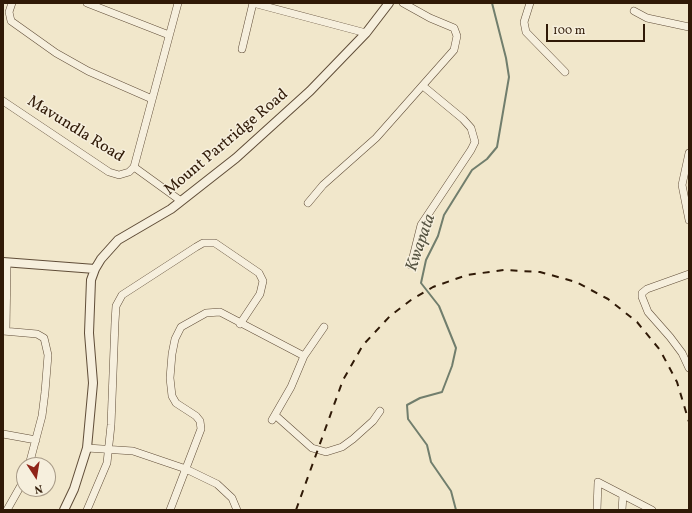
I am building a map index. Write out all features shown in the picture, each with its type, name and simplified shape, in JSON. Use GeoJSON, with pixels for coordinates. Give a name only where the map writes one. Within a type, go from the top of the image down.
{"type":"FeatureCollection","features":[{"type":"Feature","properties":{"kind":"street"},"geometry":{"type":"LineString","coordinates":[[12,3],[9,12],[11,21],[56,53],[88,71],[152,99]]}},
{"type":"Feature","properties":{"kind":"street"},"geometry":{"type":"LineString","coordinates":[[87,3],[96,5],[169,35]]}},
{"type":"Feature","properties":{"kind":"street","name":"Mavundla Road"},"geometry":{"type":"LineString","coordinates":[[3,101],[115,175],[125,174],[134,167],[178,3]]}},
{"type":"Feature","properties":{"kind":"street"},"geometry":{"type":"LineString","coordinates":[[242,49],[253,3],[366,33]]}},
{"type":"Feature","properties":{"kind":"street","name":"Mount Partridge Road"},"geometry":{"type":"LineString","coordinates":[[64,510],[74,489],[87,448],[93,383],[89,333],[91,280],[94,269],[108,249],[118,240],[182,201],[236,158],[310,91],[366,33],[389,3]]}},
{"type":"Feature","properties":{"kind":"street"},"geometry":{"type":"LineString","coordinates":[[308,203],[323,185],[376,138],[454,50],[457,36],[454,28],[430,18],[403,3]]}},
{"type":"Feature","properties":{"kind":"street"},"geometry":{"type":"LineString","coordinates":[[530,3],[524,22],[526,32],[565,72]]}},
{"type":"Feature","properties":{"kind":"street"},"geometry":{"type":"LineString","coordinates":[[634,11],[647,18],[689,27]]}},
{"type":"Feature","properties":{"kind":"street"},"geometry":{"type":"LineString","coordinates":[[411,265],[420,225],[475,142],[471,128],[463,119],[423,86]]}},
{"type":"Feature","properties":{"kind":"street"},"geometry":{"type":"LineString","coordinates":[[689,152],[682,185],[689,220]]}},
{"type":"Feature","properties":{"kind":"street"},"geometry":{"type":"LineString","coordinates":[[134,167],[182,201]]}},
{"type":"Feature","properties":{"kind":"street"},"geometry":{"type":"LineString","coordinates":[[87,510],[107,463],[116,306],[122,295],[203,243],[215,243],[259,274],[264,281],[260,294],[240,324]]}},
{"type":"Feature","properties":{"kind":"street"},"geometry":{"type":"LineString","coordinates":[[32,457],[45,392],[48,355],[44,338],[37,334],[5,331],[5,262],[94,269]]}},
{"type":"Feature","properties":{"kind":"street"},"geometry":{"type":"LineString","coordinates":[[689,274],[647,289],[642,293],[642,297],[648,312],[682,353],[689,368]]}},
{"type":"Feature","properties":{"kind":"street"},"geometry":{"type":"LineString","coordinates":[[170,510],[200,434],[201,425],[196,416],[176,403],[172,396],[170,378],[175,339],[181,327],[206,313],[220,312],[240,324],[304,356]]}},
{"type":"Feature","properties":{"kind":"street"},"geometry":{"type":"LineString","coordinates":[[324,327],[304,356],[291,387],[274,418],[312,448],[326,452],[342,447],[353,439],[373,421],[380,411]]}},
{"type":"Feature","properties":{"kind":"street"},"geometry":{"type":"LineString","coordinates":[[3,434],[36,440]]}},
{"type":"Feature","properties":{"kind":"street"},"geometry":{"type":"LineString","coordinates":[[87,448],[143,453],[186,469],[218,484],[232,498],[237,510]]}},
{"type":"Feature","properties":{"kind":"street"},"geometry":{"type":"LineString","coordinates":[[597,510],[598,482],[652,510]]}},
{"type":"Feature","properties":{"kind":"street"},"geometry":{"type":"LineString","coordinates":[[7,510],[16,494]]}},
{"type":"Feature","properties":{"kind":"street"},"geometry":{"type":"LineString","coordinates":[[622,510],[623,495]]}},
{"type":"Feature","properties":{"kind":"waterway","name":"Kwapata"},"geometry":{"type":"LineString","coordinates":[[456,510],[451,491],[431,462],[427,445],[408,419],[407,405],[420,398],[442,392],[452,366],[456,348],[439,306],[421,283],[426,260],[438,236],[444,215],[472,170],[487,159],[497,147],[509,77],[506,58],[492,3]]}},
{"type":"Feature","properties":{"kind":"railway"},"geometry":{"type":"LineString","coordinates":[[296,510],[343,380],[363,345],[390,316],[411,300],[433,287],[467,275],[504,270],[540,272],[576,282],[608,299],[637,322],[660,350],[677,382],[689,422]]}}]}
